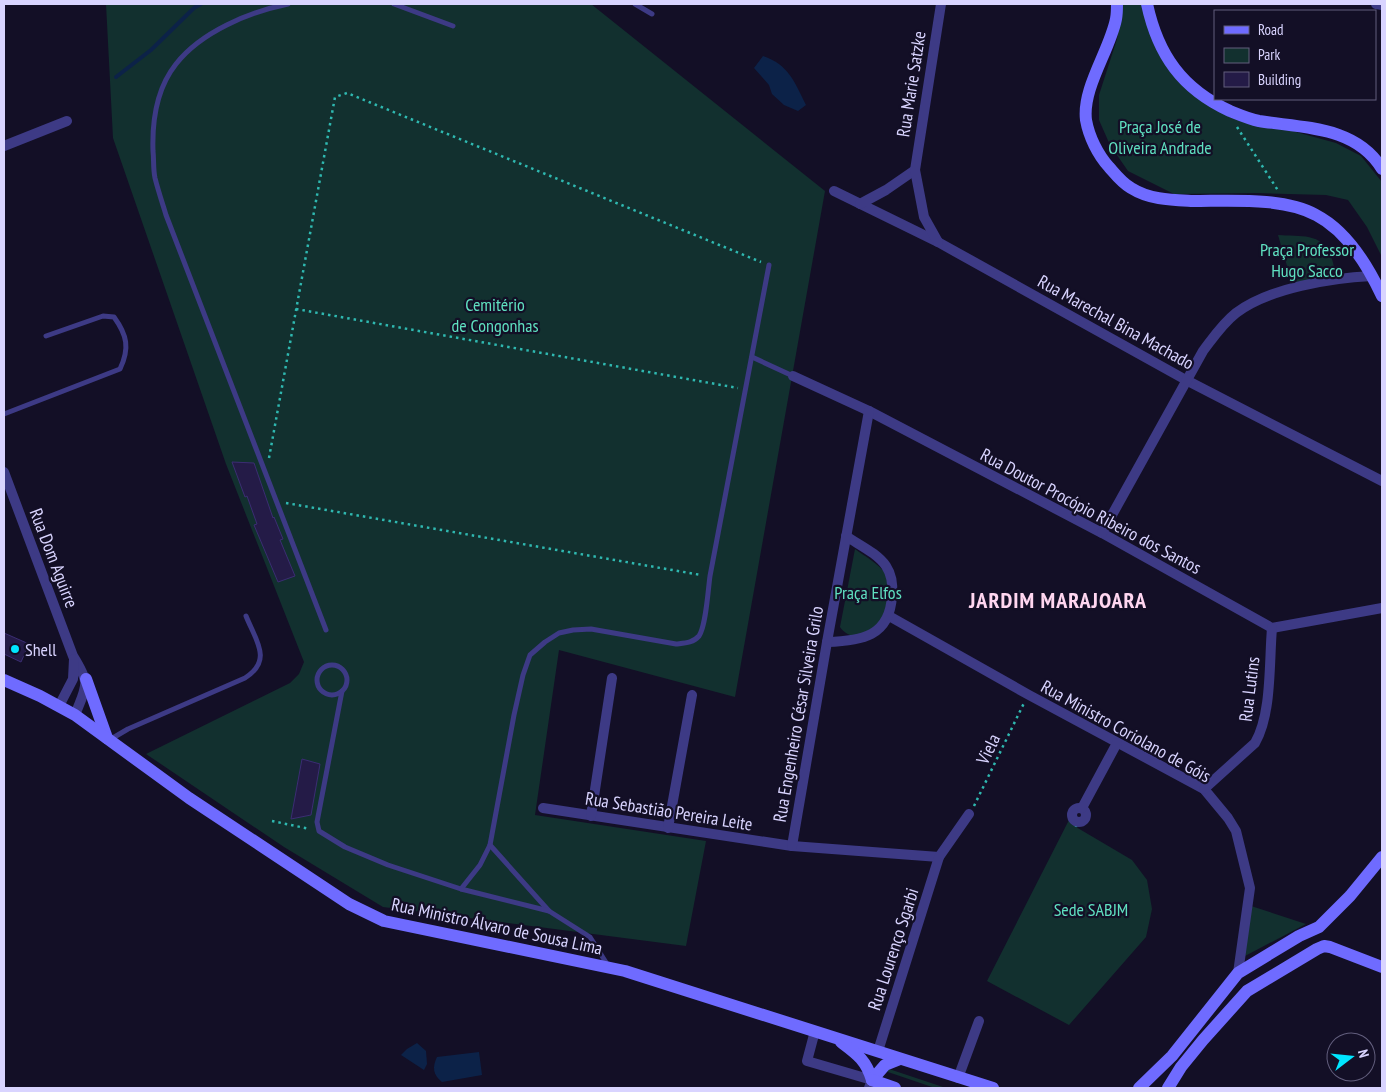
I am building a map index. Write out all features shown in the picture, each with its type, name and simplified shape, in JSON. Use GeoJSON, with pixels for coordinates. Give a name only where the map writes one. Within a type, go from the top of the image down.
{"type":"FeatureCollection","features":[{"type":"Feature","properties":{"kind":"street","name":"Rua Marie Satzke"},"geometry":{"type":"LineString","coordinates":[[938,242],[924,217],[915,170],[941,4]]}},
{"type":"Feature","properties":{"kind":"street"},"geometry":{"type":"LineString","coordinates":[[1117,4],[1116,19],[1094,78],[1087,103],[1086,120],[1092,140],[1103,160],[1120,181],[1132,189],[1149,196],[1170,200],[1288,205],[1316,215],[1338,231],[1377,275],[1382,296]]}},
{"type":"Feature","properties":{"kind":"street"},"geometry":{"type":"LineString","coordinates":[[1147,4],[1160,44],[1177,72],[1196,91],[1246,118],[1304,126],[1335,133],[1366,150],[1382,170]]}},
{"type":"Feature","properties":{"kind":"street"},"geometry":{"type":"LineString","coordinates":[[1376,4],[1382,5]]}},
{"type":"Feature","properties":{"kind":"street"},"geometry":{"type":"LineString","coordinates":[[4,146],[67,121]]}},
{"type":"Feature","properties":{"kind":"street"},"geometry":{"type":"LineString","coordinates":[[860,204],[886,190],[915,170]]}},
{"type":"Feature","properties":{"kind":"street","name":"Rua Marechal Bina Machado"},"geometry":{"type":"LineString","coordinates":[[834,191],[938,242],[1186,380],[1382,482]]}},
{"type":"Feature","properties":{"kind":"street"},"geometry":{"type":"LineString","coordinates":[[1102,533],[1186,380],[1219,329],[1235,314],[1256,301],[1292,288],[1377,275]]}},
{"type":"Feature","properties":{"kind":"street","name":"Rua Doutor Procópio Ribeiro dos Santos"},"geometry":{"type":"LineString","coordinates":[[793,376],[869,411],[1102,533],[1272,628]]}},
{"type":"Feature","properties":{"kind":"street","name":"Rua Engenheiro César Silveira Grilo"},"geometry":{"type":"LineString","coordinates":[[792,846],[826,642],[869,411]]}},
{"type":"Feature","properties":{"kind":"street","name":"Rua Dom Aguirre"},"geometry":{"type":"LineString","coordinates":[[4,472],[73,656],[86,679]]}},
{"type":"Feature","properties":{"kind":"street"},"geometry":{"type":"LineString","coordinates":[[826,642],[861,639],[873,632],[889,616],[893,585],[886,565],[846,536]]}},
{"type":"Feature","properties":{"kind":"street"},"geometry":{"type":"LineString","coordinates":[[1272,628],[1382,608]]}},
{"type":"Feature","properties":{"kind":"street","name":"Rua Ministro Coriolano de Góis"},"geometry":{"type":"LineString","coordinates":[[889,616],[1028,695],[1204,789],[1228,818],[1236,831],[1250,888],[1238,972]]}},
{"type":"Feature","properties":{"kind":"street","name":"Rua Lutins"},"geometry":{"type":"LineString","coordinates":[[1204,789],[1255,743],[1260,734],[1267,702],[1272,628]]}},
{"type":"Feature","properties":{"kind":"street","name":"Rua Dom Aguirre"},"geometry":{"type":"LineString","coordinates":[[59,706],[73,679],[75,671],[73,656]]}},
{"type":"Feature","properties":{"kind":"street"},"geometry":{"type":"LineString","coordinates":[[591,816],[612,678]]}},
{"type":"Feature","properties":{"kind":"street"},"geometry":{"type":"LineString","coordinates":[[86,679],[109,739]]}},
{"type":"Feature","properties":{"kind":"street"},"geometry":{"type":"LineString","coordinates":[[75,715],[85,690],[86,679]]}},
{"type":"Feature","properties":{"kind":"street","name":"Rua Ministro Álvaro de Sousa Lima"},"geometry":{"type":"LineString","coordinates":[[4,680],[40,696],[75,715],[189,798],[349,904],[384,921],[625,971],[993,1088]]}},
{"type":"Feature","properties":{"kind":"street"},"geometry":{"type":"LineString","coordinates":[[668,828],[692,695]]}},
{"type":"Feature","properties":{"kind":"street"},"geometry":{"type":"LineString","coordinates":[[1076,825],[1072,813],[1075,809],[1082,808],[1117,743]]}},
{"type":"Feature","properties":{"kind":"street","name":"Rua Sebastião Pereira Leite"},"geometry":{"type":"LineString","coordinates":[[543,808],[792,846],[939,857]]}},
{"type":"Feature","properties":{"kind":"street","name":"Rua Lourenço Sgarbi"},"geometry":{"type":"LineString","coordinates":[[878,1051],[939,857],[969,814]]}},
{"type":"Feature","properties":{"kind":"street"},"geometry":{"type":"LineString","coordinates":[[1139,1088],[1172,1056],[1238,972],[1299,936],[1319,927],[1350,896],[1382,857]]}},
{"type":"Feature","properties":{"kind":"street"},"geometry":{"type":"LineString","coordinates":[[1168,1088],[1181,1066],[1247,991],[1324,946],[1338,948],[1382,967]]}},
{"type":"Feature","properties":{"kind":"street"},"geometry":{"type":"LineString","coordinates":[[1238,972],[1247,991]]}},
{"type":"Feature","properties":{"kind":"street"},"geometry":{"type":"LineString","coordinates":[[958,1078],[979,1021]]}},
{"type":"Feature","properties":{"kind":"street"},"geometry":{"type":"LineString","coordinates":[[815,1030],[807,1061],[871,1084],[896,1088]]}},
{"type":"Feature","properties":{"kind":"street","name":"Rua Ministro Álvaro de Sousa Lima"},"geometry":{"type":"LineString","coordinates":[[836,1038],[865,1062],[871,1084]]}},
{"type":"Feature","properties":{"kind":"street"},"geometry":{"type":"LineString","coordinates":[[871,1084],[885,1065],[900,1058]]}},
{"type":"Feature","properties":{"kind":"lane"},"geometry":{"type":"LineString","coordinates":[[288,4],[262,9],[195,44],[175,65],[159,96],[152,133],[155,177],[166,214],[326,630]]}},
{"type":"Feature","properties":{"kind":"lane"},"geometry":{"type":"LineString","coordinates":[[394,4],[453,26]]}},
{"type":"Feature","properties":{"kind":"lane"},"geometry":{"type":"LineString","coordinates":[[635,4],[652,14]]}},
{"type":"Feature","properties":{"kind":"lane"},"geometry":{"type":"LineString","coordinates":[[461,889],[480,865],[490,845],[514,715],[523,675],[530,655],[545,642],[559,634],[573,630],[591,629],[676,644],[694,640],[699,636],[703,627],[710,576],[769,265]]}},
{"type":"Feature","properties":{"kind":"lane"},"geometry":{"type":"LineString","coordinates":[[4,414],[120,369],[127,356],[124,331],[114,317],[103,316],[46,336]]}},
{"type":"Feature","properties":{"kind":"lane"},"geometry":{"type":"LineString","coordinates":[[752,357],[793,376]]}},
{"type":"Feature","properties":{"kind":"lane"},"geometry":{"type":"LineString","coordinates":[[109,739],[245,678],[254,672],[262,655],[246,616]]}},
{"type":"Feature","properties":{"kind":"lane"},"geometry":{"type":"LineString","coordinates":[[342,691],[333,695],[323,693],[316,680],[320,670],[328,665],[341,668],[347,682],[342,691],[317,822],[319,831],[345,847],[388,866],[461,889],[549,911]]}},
{"type":"Feature","properties":{"kind":"lane"},"geometry":{"type":"LineString","coordinates":[[490,845],[549,911],[590,937],[610,968]]}},
{"type":"Feature","properties":{"kind":"path"},"geometry":{"type":"LineString","coordinates":[[267,474],[334,97],[348,94],[769,265]]}},
{"type":"Feature","properties":{"kind":"path"},"geometry":{"type":"LineString","coordinates":[[1225,108],[1288,205]]}},
{"type":"Feature","properties":{"kind":"path"},"geometry":{"type":"LineString","coordinates":[[296,309],[746,389]]}},
{"type":"Feature","properties":{"kind":"path"},"geometry":{"type":"LineString","coordinates":[[277,501],[710,576]]}},
{"type":"Feature","properties":{"kind":"path","name":"Viela"},"geometry":{"type":"LineString","coordinates":[[969,814],[1028,695]]}},
{"type":"Feature","properties":{"kind":"path"},"geometry":{"type":"LineString","coordinates":[[272,821],[319,831]]}},
{"type":"Feature","properties":{"kind":"green space","name":"Cemitério de Congonhas"},"geometry":{"type":"Polygon","coordinates":[[[106,4],[591,4],[825,191],[735,697],[559,650],[535,815],[706,841],[686,946],[383,907],[284,847],[146,754],[290,683],[299,674],[304,662],[226,464],[113,138],[106,4]]]}},
{"type":"Feature","properties":{"kind":"green space","name":"Praça José de Oliveira Andrade"},"geometry":{"type":"Polygon","coordinates":[[[1123,4],[1142,4],[1165,62],[1176,79],[1190,92],[1296,132],[1336,143],[1361,156],[1382,182],[1382,257],[1367,227],[1348,200],[1326,195],[1257,193],[1174,194],[1128,171],[1110,145],[1099,120],[1099,95],[1117,39],[1123,4]]]}},
{"type":"Feature","properties":{"kind":"green space","name":"Praça Professor Hugo Sacco"},"geometry":{"type":"Polygon","coordinates":[[[1278,235],[1309,237],[1322,243],[1331,256],[1335,276],[1292,283],[1278,235]]]}},
{"type":"Feature","properties":{"kind":"green space","name":"Praça Elfos"},"geometry":{"type":"Polygon","coordinates":[[[855,549],[883,570],[889,584],[889,590],[888,604],[881,621],[867,633],[855,636],[845,632],[840,627],[855,549]]]}},
{"type":"Feature","properties":{"kind":"green space","name":"Sede SABJM"},"geometry":{"type":"Polygon","coordinates":[[[1069,820],[1076,827],[1132,860],[1147,880],[1152,909],[1146,937],[1069,1025],[987,981],[1069,820]]]}},
{"type":"Feature","properties":{"kind":"green space"},"geometry":{"type":"Polygon","coordinates":[[[1251,906],[1306,924],[1245,956],[1251,906]]]}},
{"type":"Feature","properties":{"kind":"green space"},"geometry":{"type":"Polygon","coordinates":[[[886,1068],[946,1088],[935,1088],[888,1072],[886,1068]]]}},
{"type":"Feature","properties":{"kind":"water"},"geometry":{"type":"Polygon","coordinates":[[[763,56],[779,64],[794,81],[806,105],[798,111],[784,105],[772,94],[769,85],[754,68],[763,56]]]}},
{"type":"Feature","properties":{"kind":"water"},"geometry":{"type":"Polygon","coordinates":[[[417,1043],[426,1051],[427,1064],[424,1070],[401,1055],[417,1043]]]}},
{"type":"Feature","properties":{"kind":"water"},"geometry":{"type":"Polygon","coordinates":[[[479,1052],[482,1075],[442,1082],[435,1074],[434,1064],[437,1057],[479,1052]]]}},
{"type":"Feature","properties":{"kind":"building"},"geometry":{"type":"Polygon","coordinates":[[[232,462],[254,463],[273,518],[283,539],[280,540],[295,576],[278,582],[254,525],[257,524],[232,462]]]}},
{"type":"Feature","properties":{"kind":"building","name":"Shell"},"geometry":{"type":"Polygon","coordinates":[[[4,633],[29,644],[21,662],[4,654],[4,633]]]}},
{"type":"Feature","properties":{"kind":"building"},"geometry":{"type":"Polygon","coordinates":[[[302,759],[320,764],[311,815],[291,819],[302,759]]]}},
{"type":"Feature","properties":{"kind":"waterway"},"geometry":{"type":"LineString","coordinates":[[116,77],[151,50],[194,8],[201,4]]}},
{"type":"Feature","properties":{"kind":"place","name":"Shell"},"geometry":{"type":"Point","coordinates":[15,649]}},
{"type":"Feature","properties":{"kind":"district","name":"JARDIM MARAJOARA"},"geometry":{"type":"Point","coordinates":[1058,600]}}]}
